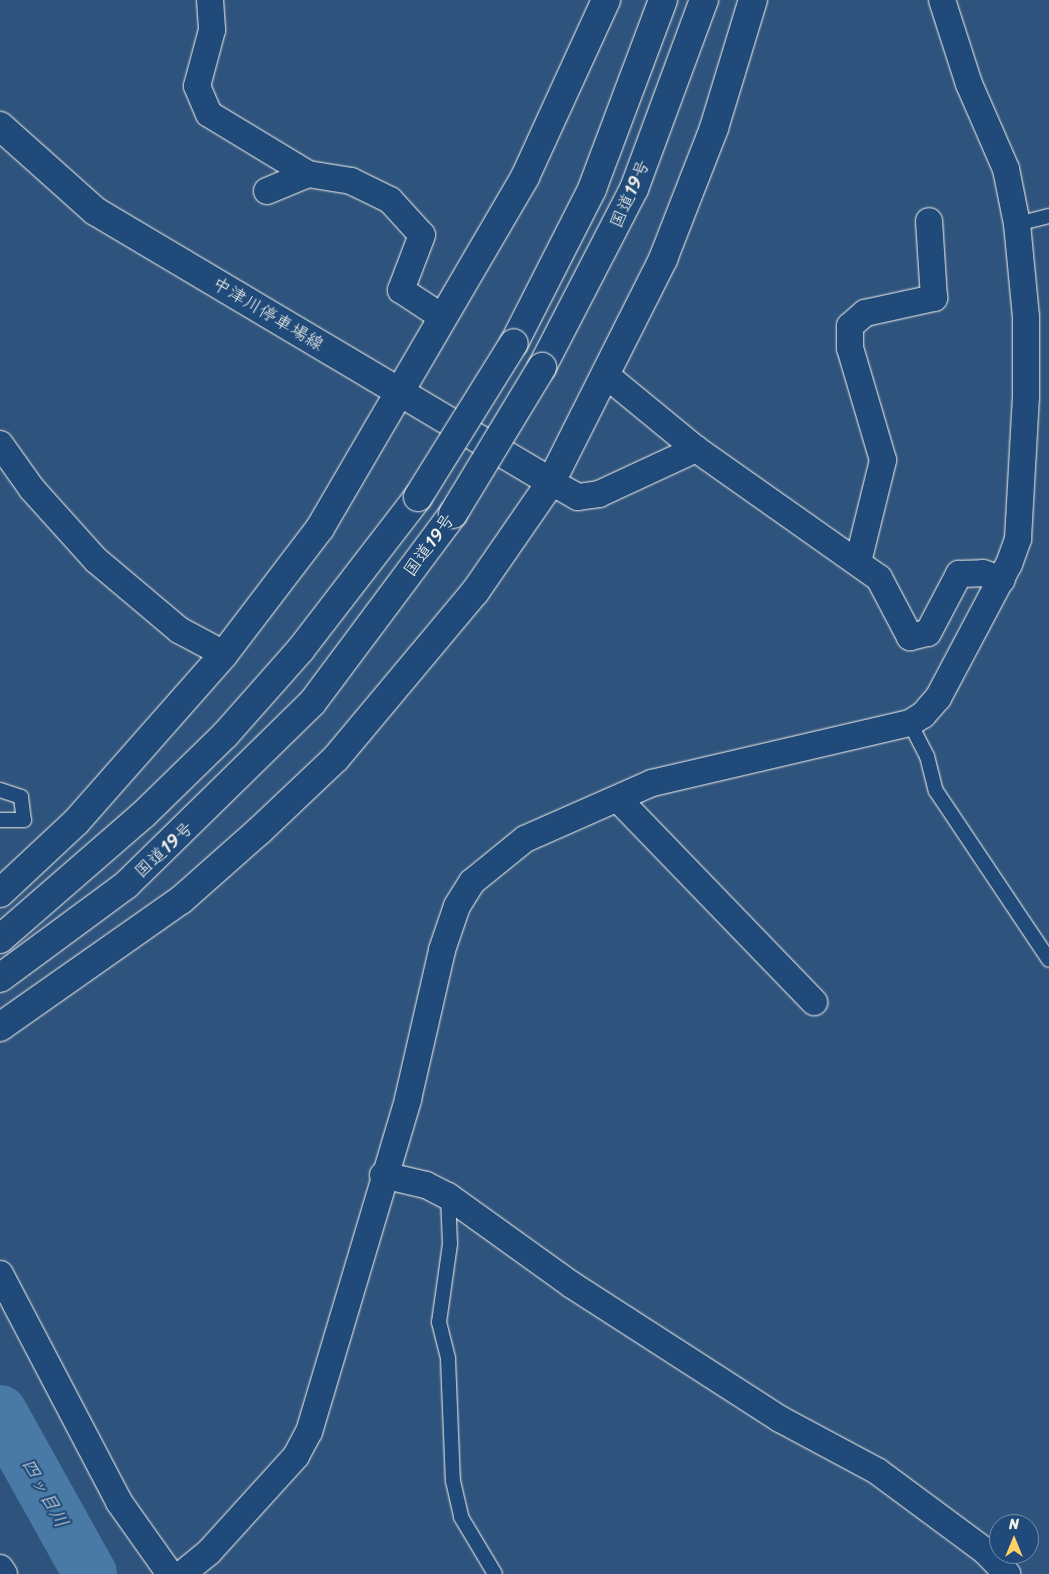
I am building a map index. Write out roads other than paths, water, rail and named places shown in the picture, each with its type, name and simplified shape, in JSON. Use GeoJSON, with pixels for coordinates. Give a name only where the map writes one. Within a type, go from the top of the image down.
{"type":"FeatureCollection","features":[{"type":"Feature","properties":{"kind":"main road"},"geometry":{"type":"LineString","coordinates":[[0,893],[76,822],[224,654],[320,528],[525,177],[606,0]]}},
{"type":"Feature","properties":{"kind":"main road","name":"国道19号"},"geometry":{"type":"LineString","coordinates":[[0,939],[144,814],[225,735],[301,649],[418,497],[514,343],[592,189],[664,0]]}},
{"type":"Feature","properties":{"kind":"main road","name":"国道19号"},"geometry":{"type":"LineString","coordinates":[[0,978],[126,885],[312,704],[453,514],[542,367],[634,189],[704,0]]}},
{"type":"Feature","properties":{"kind":"main road"},"geometry":{"type":"LineString","coordinates":[[0,1027],[181,900],[336,758],[476,592],[551,482],[607,376],[663,259],[714,128],[753,0]]}},
{"type":"Feature","properties":{"kind":"main road","name":"中津川停車場線"},"geometry":{"type":"LineString","coordinates":[[0,126],[95,210],[551,482]]}},
{"type":"Feature","properties":{"kind":"street"},"geometry":{"type":"LineString","coordinates":[[210,0],[212,30],[196,86],[209,114],[308,174],[351,181],[396,207],[422,235],[401,290],[442,317]]}},
{"type":"Feature","properties":{"kind":"street"},"geometry":{"type":"LineString","coordinates":[[0,1274],[119,1502],[163,1571],[209,1552],[296,1456],[309,1432],[383,1174],[408,1099],[442,950],[457,906],[472,882],[525,839],[619,800],[652,783],[910,723],[938,698],[1002,580],[1018,539],[1026,406],[1026,317],[1017,224],[1006,169],[969,84],[942,0]]}},
{"type":"Feature","properties":{"kind":"street"},"geometry":{"type":"LineString","coordinates":[[267,191],[308,174]]}},
{"type":"Feature","properties":{"kind":"street"},"geometry":{"type":"LineString","coordinates":[[858,562],[884,460],[850,348],[850,326],[865,313],[934,298],[928,222]]}},
{"type":"Feature","properties":{"kind":"street"},"geometry":{"type":"LineString","coordinates":[[607,376],[696,449],[879,578],[910,637],[928,634],[959,574],[982,573],[1002,580]]}},
{"type":"Feature","properties":{"kind":"street"},"geometry":{"type":"LineString","coordinates":[[0,444],[32,489],[96,560],[179,630],[224,654]]}},
{"type":"Feature","properties":{"kind":"street"},"geometry":{"type":"LineString","coordinates":[[551,482],[578,497],[599,494],[696,449]]}},
{"type":"Feature","properties":{"kind":"street"},"geometry":{"type":"LineString","coordinates":[[619,800],[814,1002]]}},
{"type":"Feature","properties":{"kind":"street"},"geometry":{"type":"LineString","coordinates":[[383,1174],[426,1185],[448,1196],[572,1285],[780,1419],[877,1471],[985,1551],[1007,1574]]}},
{"type":"Feature","properties":{"kind":"street"},"geometry":{"type":"LineString","coordinates":[[0,1568],[4,1574]]}},
{"type":"Feature","properties":{"kind":"lane"},"geometry":{"type":"LineString","coordinates":[[1017,224],[1049,216]]}},
{"type":"Feature","properties":{"kind":"lane"},"geometry":{"type":"LineString","coordinates":[[910,723],[926,756],[936,791],[1049,960]]}},
{"type":"Feature","properties":{"kind":"lane"},"geometry":{"type":"LineString","coordinates":[[0,790],[21,797],[24,820],[0,820]]}},
{"type":"Feature","properties":{"kind":"lane"},"geometry":{"type":"LineString","coordinates":[[448,1196],[449,1258],[438,1322],[448,1359],[453,1481],[461,1517],[495,1574]]}},
{"type":"Feature","properties":{"kind":"waterway","name":"四ッ目川"},"geometry":{"type":"LineString","coordinates":[[0,1412],[90,1574]]}}]}
